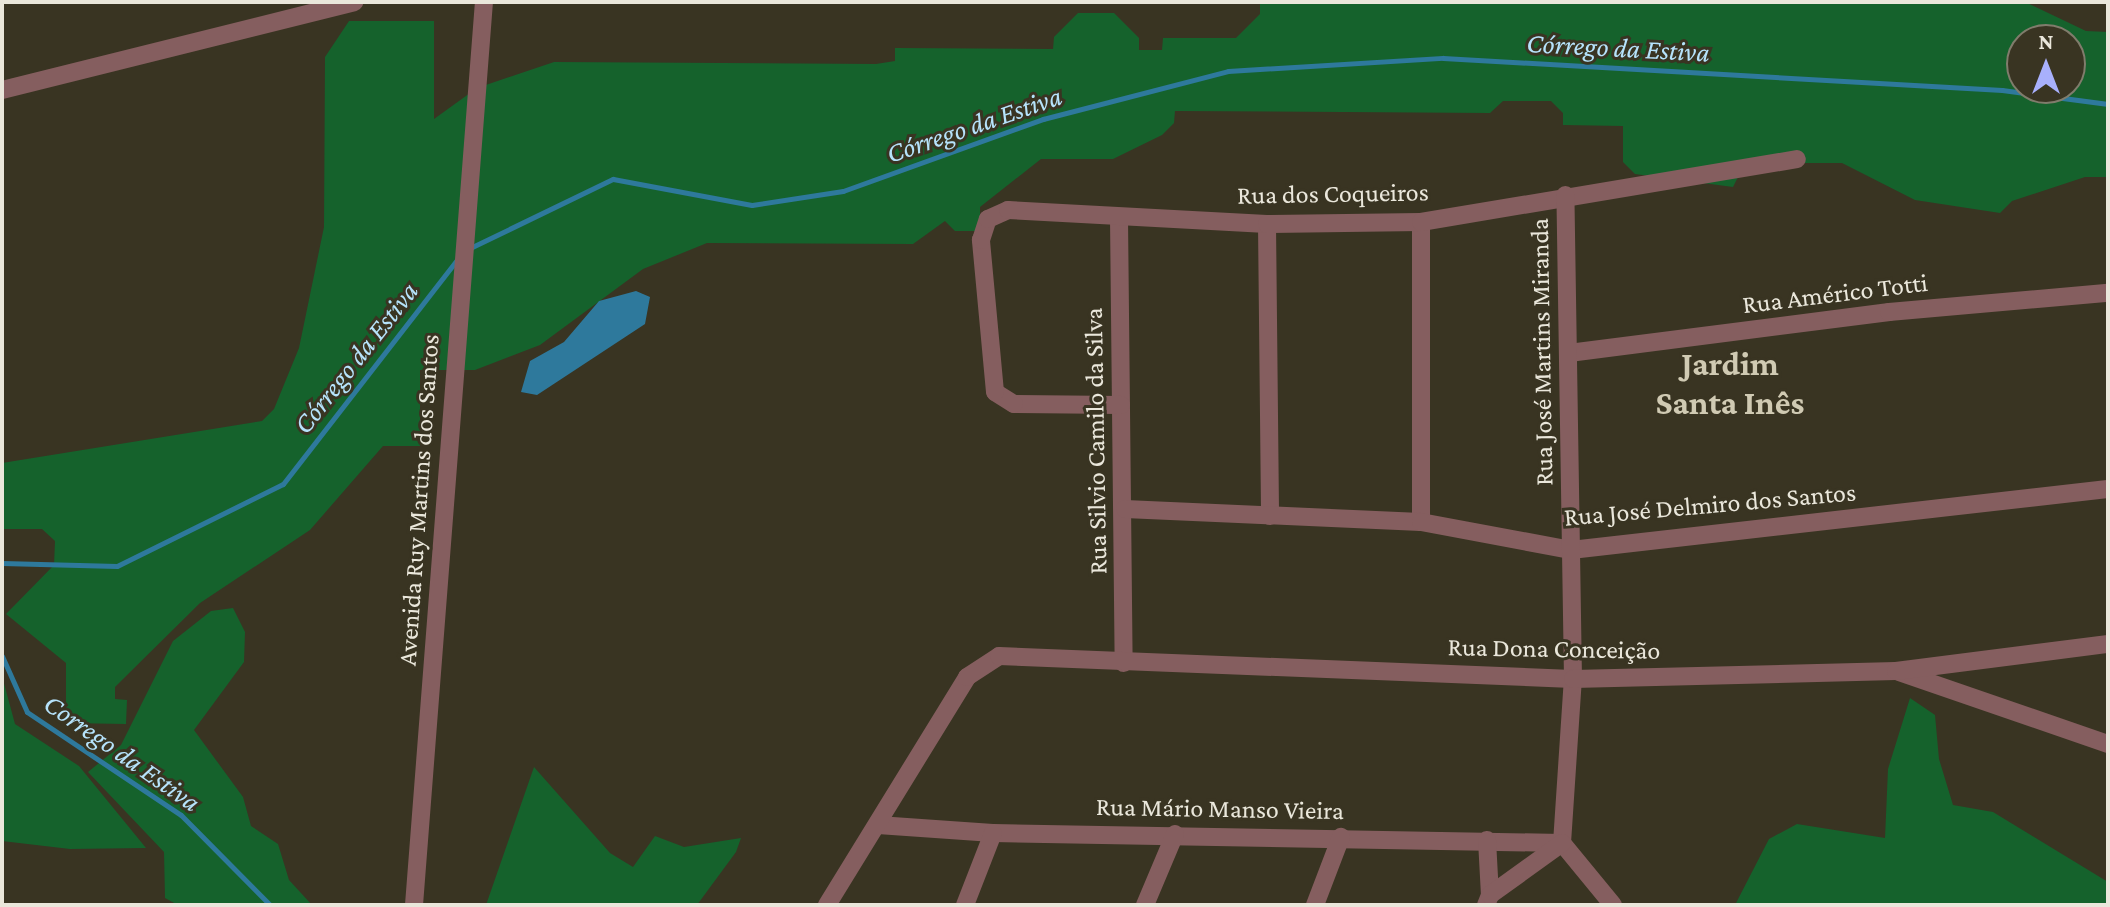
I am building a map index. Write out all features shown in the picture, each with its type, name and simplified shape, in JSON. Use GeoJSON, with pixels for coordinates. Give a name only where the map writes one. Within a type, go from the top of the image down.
{"type":"FeatureCollection","features":[{"type":"Feature","properties":{"kind":"street"},"geometry":{"type":"LineString","coordinates":[[2,90],[354,2]]}},
{"type":"Feature","properties":{"kind":"street","name":"Avenida Ruy Martins dos Santos"},"geometry":{"type":"LineString","coordinates":[[414,905],[484,2]]}},
{"type":"Feature","properties":{"kind":"street","name":"Rua dos Coqueiros"},"geometry":{"type":"LineString","coordinates":[[1121,405],[1014,404],[995,392],[981,240],[988,219],[1008,210],[1267,224],[1421,222],[1565,195],[1797,159]]}},
{"type":"Feature","properties":{"kind":"street","name":"Rua José Martins Miranda"},"geometry":{"type":"LineString","coordinates":[[1562,843],[1573,679],[1565,195]]}},
{"type":"Feature","properties":{"kind":"street","name":"Rua Silvio Camilo da Silva"},"geometry":{"type":"LineString","coordinates":[[1119,218],[1125,509],[1124,663]]}},
{"type":"Feature","properties":{"kind":"street"},"geometry":{"type":"LineString","coordinates":[[1421,222],[1421,522]]}},
{"type":"Feature","properties":{"kind":"street"},"geometry":{"type":"LineString","coordinates":[[1267,224],[1270,516]]}},
{"type":"Feature","properties":{"kind":"street","name":"Rua Américo Totti"},"geometry":{"type":"LineString","coordinates":[[1569,353],[1889,312],[2108,293]]}},
{"type":"Feature","properties":{"kind":"street","name":"Rua José Delmiro dos Santos"},"geometry":{"type":"LineString","coordinates":[[1125,509],[1421,522],[1571,550],[2108,489]]}},
{"type":"Feature","properties":{"kind":"street","name":"Rua Dona Conceição"},"geometry":{"type":"LineString","coordinates":[[878,825],[967,677],[999,656],[1573,679],[1896,671],[2108,644]]}},
{"type":"Feature","properties":{"kind":"street"},"geometry":{"type":"LineString","coordinates":[[1896,671],[2108,744]]}},
{"type":"Feature","properties":{"kind":"street"},"geometry":{"type":"LineString","coordinates":[[827,905],[878,825]]}},
{"type":"Feature","properties":{"kind":"street","name":"Rua Mário Manso Vieira"},"geometry":{"type":"LineString","coordinates":[[878,825],[993,833],[1562,843]]}},
{"type":"Feature","properties":{"kind":"street"},"geometry":{"type":"LineString","coordinates":[[965,905],[993,833]]}},
{"type":"Feature","properties":{"kind":"street"},"geometry":{"type":"LineString","coordinates":[[1145,905],[1175,834]]}},
{"type":"Feature","properties":{"kind":"street"},"geometry":{"type":"LineString","coordinates":[[1315,905],[1341,837]]}},
{"type":"Feature","properties":{"kind":"street"},"geometry":{"type":"LineString","coordinates":[[1487,840],[1488,900]]}},
{"type":"Feature","properties":{"kind":"street"},"geometry":{"type":"LineString","coordinates":[[1488,900],[1562,843],[1613,905]]}},
{"type":"Feature","properties":{"kind":"green space"},"geometry":{"type":"Polygon","coordinates":[[[1260,2],[2025,2],[2071,24],[2006,24],[2006,104],[2086,104],[2086,31],[2108,32],[2108,177],[2085,177],[2012,201],[2000,213],[1915,200],[1842,163],[1745,163],[1733,187],[1635,174],[1623,162],[1623,126],[1563,125],[1563,113],[1551,101],[1503,101],[1490,113],[1175,111],[1174,123],[1162,135],[1113,159],[1041,159],[980,207],[980,231],[955,231],[945,221],[913,244],[707,243],[643,269],[540,345],[475,370],[420,370],[420,446],[383,446],[310,530],[200,603],[115,687],[115,699],[127,700],[126,724],[66,723],[66,663],[6,614],[54,565],[55,541],[42,529],[2,529],[2,463],[262,421],[274,409],[299,348],[324,227],[325,57],[349,21],[434,21],[434,119],[477,88],[554,62],[876,64],[895,61],[895,48],[1053,49],[1054,37],[1078,13],[1114,13],[1139,38],[1139,50],[1162,50],[1163,38],[1236,38],[1260,14],[1260,2]]]}},
{"type":"Feature","properties":{"kind":"green space"},"geometry":{"type":"Polygon","coordinates":[[[233,608],[245,632],[244,662],[194,730],[243,797],[251,826],[278,844],[289,880],[312,905],[178,905],[165,898],[164,852],[88,772],[121,745],[173,641],[211,611],[233,608]]]}},
{"type":"Feature","properties":{"kind":"green space"},"geometry":{"type":"Polygon","coordinates":[[[2,676],[15,724],[79,766],[146,848],[70,849],[2,841],[2,676]]]}},
{"type":"Feature","properties":{"kind":"green space"},"geometry":{"type":"Polygon","coordinates":[[[1910,698],[1935,715],[1939,759],[1953,805],[1993,812],[2108,882],[2108,905],[1735,905],[1769,839],[1797,824],[1885,838],[1888,769],[1910,698]]]}},
{"type":"Feature","properties":{"kind":"green space"},"geometry":{"type":"Polygon","coordinates":[[[534,767],[610,853],[633,867],[655,836],[684,847],[741,838],[736,852],[697,905],[486,905],[534,767]]]}},
{"type":"Feature","properties":{"kind":"water"},"geometry":{"type":"Polygon","coordinates":[[[636,291],[650,297],[645,324],[537,395],[521,392],[530,361],[564,342],[599,301],[636,291]]]}},
{"type":"Feature","properties":{"kind":"waterway","name":"Córrego da Estiva"},"geometry":{"type":"LineString","coordinates":[[470,248],[613,179],[752,205],[843,191],[1043,119],[1228,71],[1443,58],[2002,90],[2108,104]]}},
{"type":"Feature","properties":{"kind":"waterway","name":"Córrego da Estiva"},"geometry":{"type":"LineString","coordinates":[[2,563],[117,566],[283,484],[459,257]]}},
{"type":"Feature","properties":{"kind":"waterway","name":"Corrego da Estiva"},"geometry":{"type":"LineString","coordinates":[[2,656],[27,712],[181,815],[270,905]]}},
{"type":"Feature","properties":{"kind":"district","name":"Jardim Santa Inês"},"geometry":{"type":"Point","coordinates":[1730,382]}}]}
